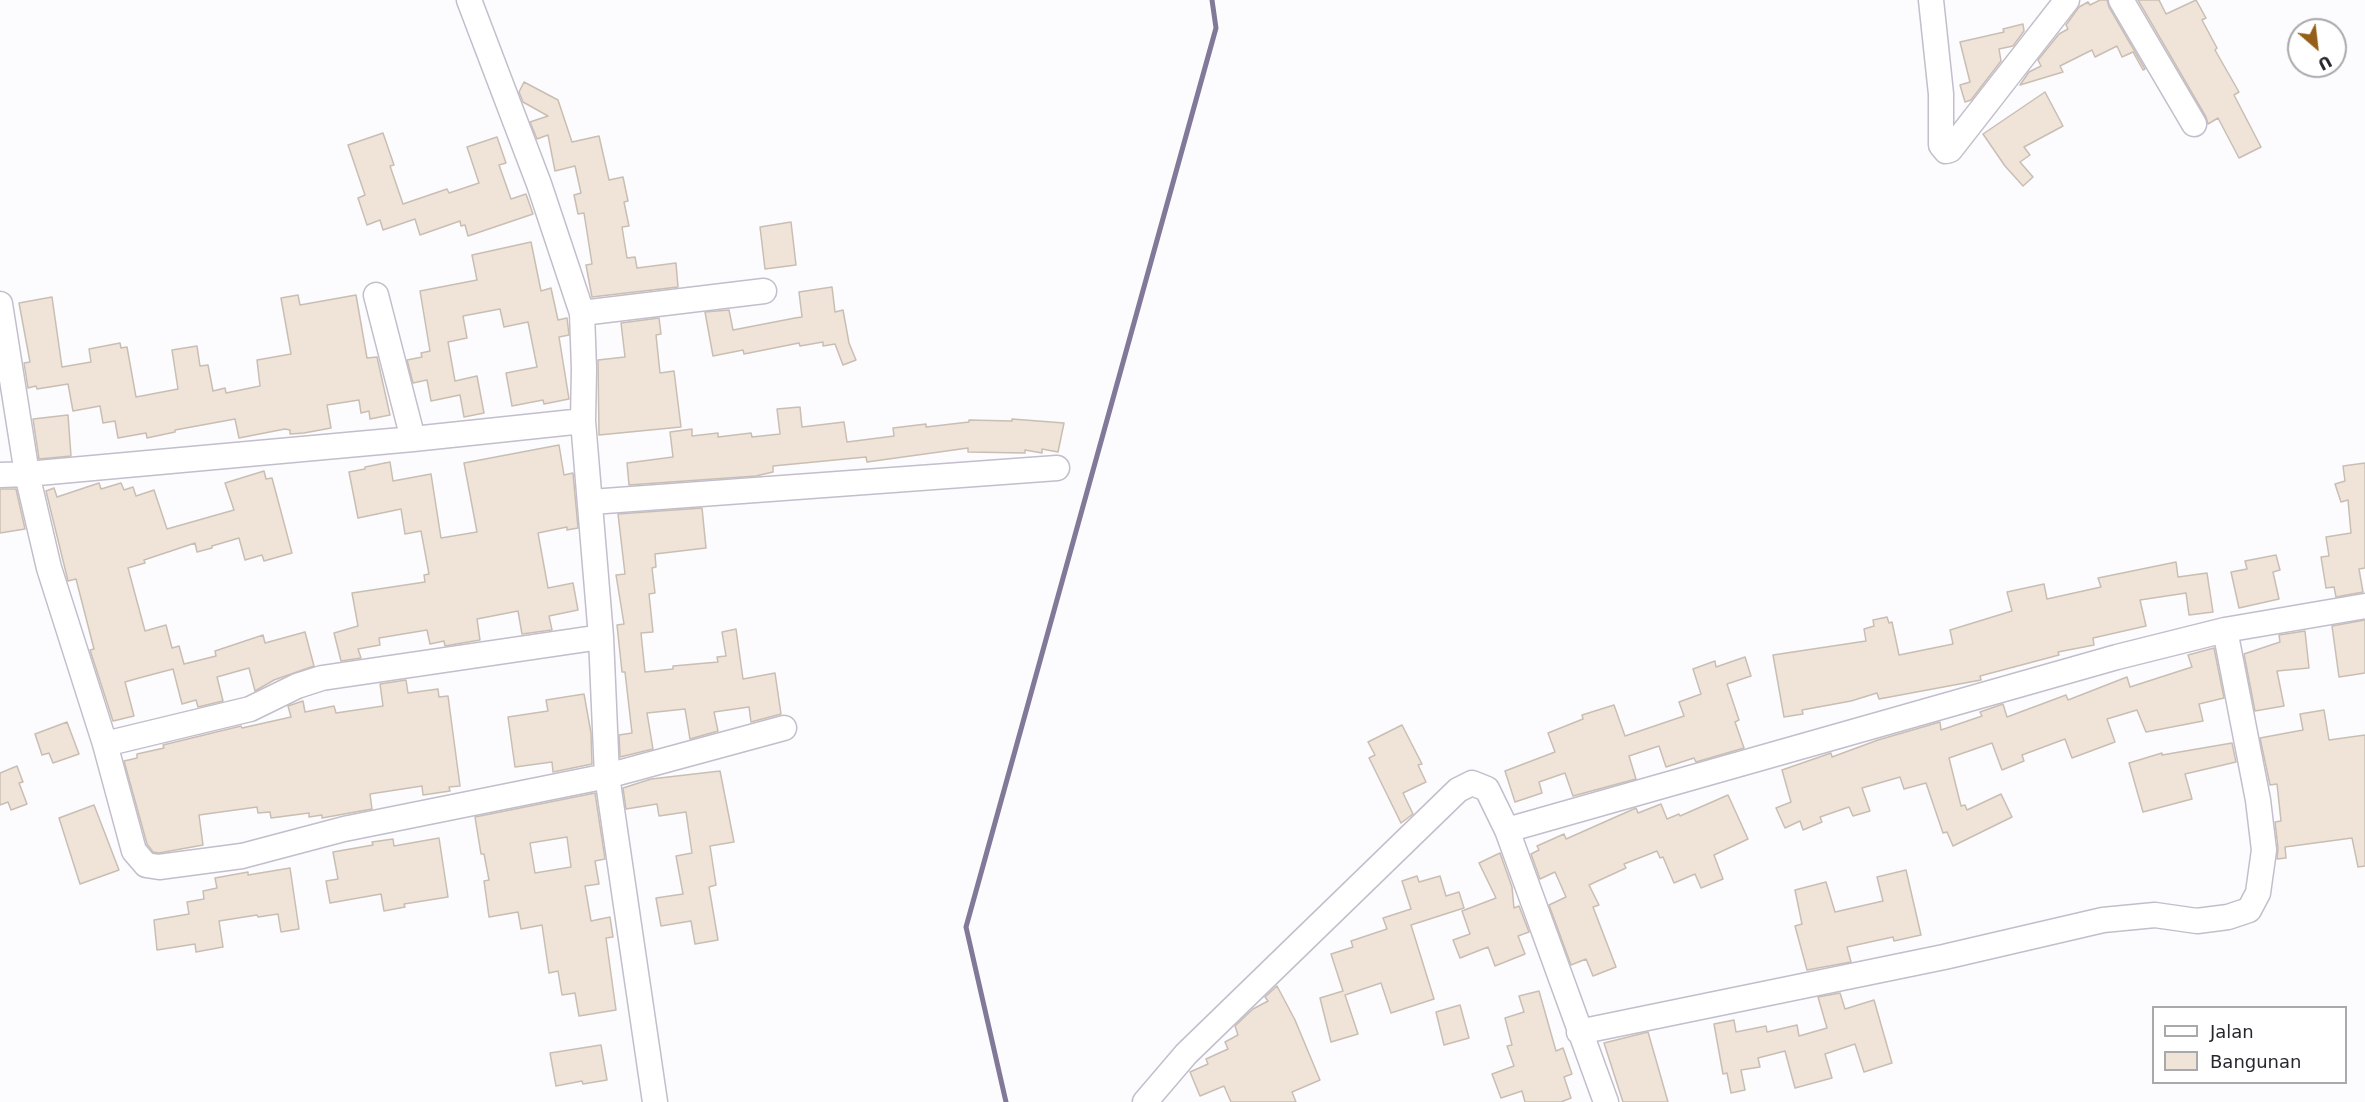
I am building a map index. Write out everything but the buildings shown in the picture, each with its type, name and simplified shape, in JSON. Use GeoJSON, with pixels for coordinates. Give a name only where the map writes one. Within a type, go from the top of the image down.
{"type":"FeatureCollection","features":[{"type":"Feature","properties":{"kind":"street"},"geometry":{"type":"LineString","coordinates":[[469,0],[539,184],[582,313],[583,421],[601,637],[607,776],[655,1102]]}},
{"type":"Feature","properties":{"kind":"street"},"geometry":{"type":"LineString","coordinates":[[1931,0],[1941,94],[1941,145],[1946,151],[1950,150],[2067,0]]}},
{"type":"Feature","properties":{"kind":"street"},"geometry":{"type":"LineString","coordinates":[[2121,0],[2194,124]]}},
{"type":"Feature","properties":{"kind":"street"},"geometry":{"type":"LineString","coordinates":[[582,313],[764,291]]}},
{"type":"Feature","properties":{"kind":"street"},"geometry":{"type":"LineString","coordinates":[[376,295],[412,439]]}},
{"type":"Feature","properties":{"kind":"street"},"geometry":{"type":"LineString","coordinates":[[0,304],[27,474],[49,568],[105,744],[134,851],[146,865],[159,867],[242,856],[344,829],[607,776],[784,728]]}},
{"type":"Feature","properties":{"kind":"street"},"geometry":{"type":"LineString","coordinates":[[0,475],[412,439],[583,421]]}},
{"type":"Feature","properties":{"kind":"street"},"geometry":{"type":"LineString","coordinates":[[591,502],[1057,468]]}},
{"type":"Feature","properties":{"kind":"street"},"geometry":{"type":"LineString","coordinates":[[1507,830],[2117,657],[2225,630],[2365,606]]}},
{"type":"Feature","properties":{"kind":"street"},"geometry":{"type":"LineString","coordinates":[[1579,1032],[1944,957],[2103,920],[2155,915],[2197,921],[2228,917],[2249,910],[2258,893],[2264,849],[2258,800],[2225,630]]}},
{"type":"Feature","properties":{"kind":"street"},"geometry":{"type":"LineString","coordinates":[[105,744],[250,709],[297,686],[322,678],[601,637]]}},
{"type":"Feature","properties":{"kind":"street"},"geometry":{"type":"LineString","coordinates":[[1145,1102],[1186,1054],[1458,790],[1472,783],[1487,789],[1507,830],[1606,1102]]}},
{"type":"Feature","properties":{"kind":"waterway"},"geometry":{"type":"LineString","coordinates":[[1006,1102],[966,927],[1216,28],[1212,0]]}}]}
